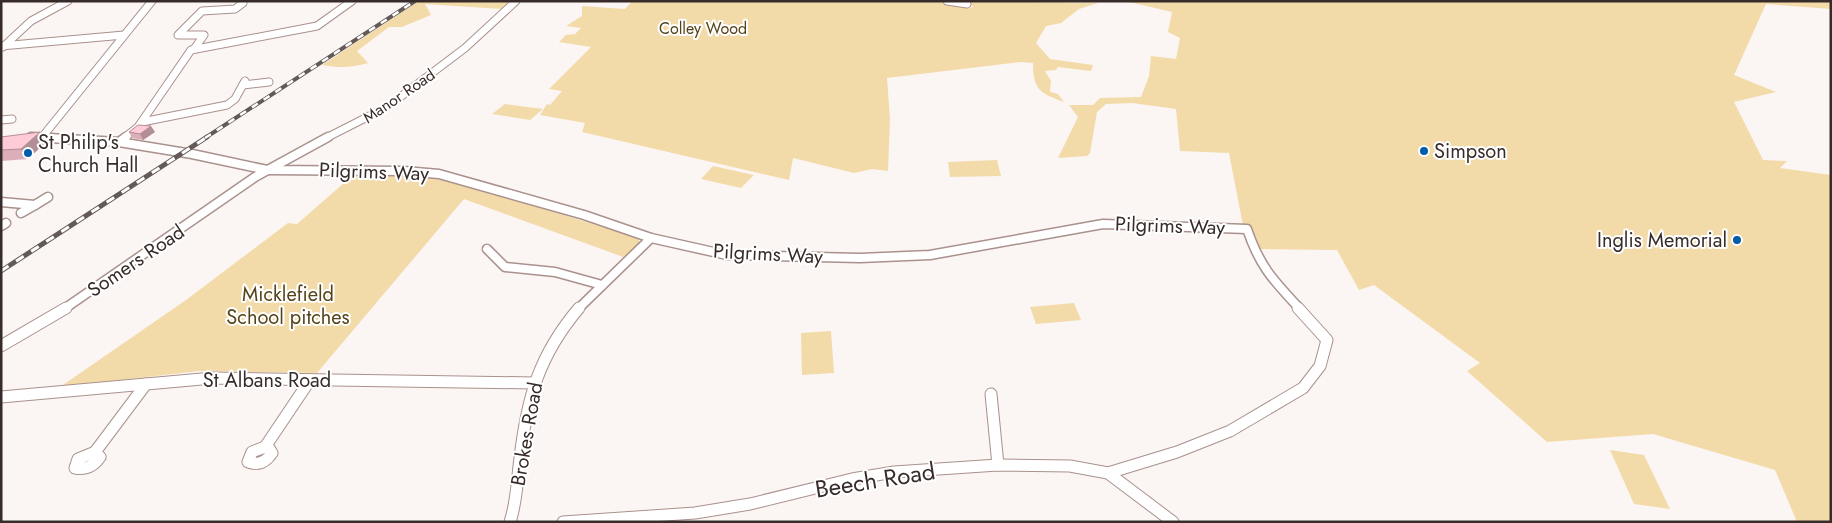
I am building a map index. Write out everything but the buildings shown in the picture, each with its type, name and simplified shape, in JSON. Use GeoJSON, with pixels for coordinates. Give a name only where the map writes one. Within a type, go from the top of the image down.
{"type":"FeatureCollection","features":[{"type":"Feature","properties":{"kind":"street"},"geometry":{"type":"LineString","coordinates":[[2,47],[31,21],[68,1]]}},
{"type":"Feature","properties":{"kind":"street"},"geometry":{"type":"LineString","coordinates":[[119,142],[142,122],[187,53],[194,49],[317,26],[327,21],[352,1]]}},
{"type":"Feature","properties":{"kind":"street","name":"Manor Road"},"geometry":{"type":"LineString","coordinates":[[267,170],[387,107],[465,48],[516,1]]}},
{"type":"Feature","properties":{"kind":"street"},"geometry":{"type":"LineString","coordinates":[[947,1],[967,4]]}},
{"type":"Feature","properties":{"kind":"street"},"geometry":{"type":"LineString","coordinates":[[43,136],[151,3]]}},
{"type":"Feature","properties":{"kind":"street"},"geometry":{"type":"LineString","coordinates":[[202,11],[235,9],[243,3]]}},
{"type":"Feature","properties":{"kind":"street"},"geometry":{"type":"LineString","coordinates":[[194,49],[195,44],[204,35],[178,35],[208,5]]}},
{"type":"Feature","properties":{"kind":"street"},"geometry":{"type":"LineString","coordinates":[[2,47],[124,35]]}},
{"type":"Feature","properties":{"kind":"street"},"geometry":{"type":"LineString","coordinates":[[142,122],[227,105],[235,99],[244,83],[269,82]]}},
{"type":"Feature","properties":{"kind":"street"},"geometry":{"type":"LineString","coordinates":[[1,120],[12,119]]}},
{"type":"Feature","properties":{"kind":"street","name":"Pilgrims Way"},"geometry":{"type":"LineString","coordinates":[[20,138],[43,136],[119,142],[192,154],[267,170],[404,170],[439,174],[584,215],[651,238],[726,255],[860,258],[930,255],[1103,224],[1248,229],[1256,255],[1268,274],[1298,310],[1327,340],[1326,351],[1320,367],[1311,381],[1303,388],[1230,431],[1177,452],[1108,473]]}},
{"type":"Feature","properties":{"kind":"street","name":"Somers Road"},"geometry":{"type":"LineString","coordinates":[[1,346],[54,316],[108,281],[267,170]]}},
{"type":"Feature","properties":{"kind":"street"},"geometry":{"type":"LineString","coordinates":[[21,213],[48,197]]}},
{"type":"Feature","properties":{"kind":"street"},"geometry":{"type":"LineString","coordinates":[[1,202],[34,204]]}},
{"type":"Feature","properties":{"kind":"street","name":"Brokes Road"},"geometry":{"type":"LineString","coordinates":[[510,522],[514,508],[520,459],[534,383],[552,345],[564,327],[602,285],[651,238]]}},
{"type":"Feature","properties":{"kind":"street"},"geometry":{"type":"LineString","coordinates":[[486,249],[505,267],[555,272],[602,285]]}},
{"type":"Feature","properties":{"kind":"street","name":"St Albans Road"},"geometry":{"type":"LineString","coordinates":[[1,397],[213,378],[534,383]]}},
{"type":"Feature","properties":{"kind":"street"},"geometry":{"type":"LineString","coordinates":[[265,447],[310,380]]}},
{"type":"Feature","properties":{"kind":"street"},"geometry":{"type":"LineString","coordinates":[[95,452],[146,384]]}},
{"type":"Feature","properties":{"kind":"street"},"geometry":{"type":"LineString","coordinates":[[991,394],[998,465]]}},
{"type":"Feature","properties":{"kind":"street","name":"Beech Road"},"geometry":{"type":"LineString","coordinates":[[563,522],[695,512],[750,504],[852,479],[877,475],[998,465],[1070,466],[1108,473],[1173,522]]}},
{"type":"Feature","properties":{"kind":"green space"},"geometry":{"type":"Polygon","coordinates":[[[419,1],[510,1],[501,9],[425,4],[431,15],[402,27],[389,27],[357,51],[368,63],[345,67],[322,65],[419,1]]]}},
{"type":"Feature","properties":{"kind":"green space","name":"Colley Wood"},"geometry":{"type":"Polygon","coordinates":[[[632,1],[938,1],[969,8],[973,7],[969,2],[957,1],[1098,3],[1079,9],[1061,23],[1046,26],[1036,43],[1050,59],[1093,65],[1091,71],[1058,67],[1056,70],[1045,71],[1051,81],[1050,92],[1058,94],[1064,102],[1044,93],[1036,85],[1033,63],[1021,62],[887,78],[890,119],[888,171],[872,169],[854,173],[793,158],[789,180],[582,132],[585,123],[540,115],[547,104],[550,105],[562,91],[549,89],[591,47],[559,42],[566,35],[575,34],[581,28],[566,26],[582,16],[582,6],[625,9],[632,1]]]}},
{"type":"Feature","properties":{"kind":"green space"},"geometry":{"type":"Polygon","coordinates":[[[1125,1],[1831,1],[1831,9],[1766,4],[1734,75],[1776,92],[1734,102],[1763,160],[1787,161],[1780,168],[1831,175],[1831,522],[1797,522],[1775,470],[1653,434],[1547,442],[1467,371],[1480,363],[1374,285],[1359,290],[1337,250],[1258,249],[1246,241],[1229,153],[1180,151],[1176,109],[1132,103],[1106,104],[1097,112],[1090,153],[1087,156],[1058,158],[1078,117],[1069,105],[1093,105],[1100,98],[1141,97],[1149,76],[1151,56],[1176,59],[1180,38],[1168,32],[1172,12],[1125,1]]]}},
{"type":"Feature","properties":{"kind":"green space"},"geometry":{"type":"Polygon","coordinates":[[[505,104],[543,109],[530,120],[492,114],[505,104]]]}},
{"type":"Feature","properties":{"kind":"green space"},"geometry":{"type":"Polygon","coordinates":[[[997,160],[1001,176],[950,177],[948,162],[997,160]]]}},
{"type":"Feature","properties":{"kind":"green space"},"geometry":{"type":"Polygon","coordinates":[[[713,166],[754,175],[741,188],[701,179],[713,166]]]}},
{"type":"Feature","properties":{"kind":"green space","name":"Micklefield School pitches"},"geometry":{"type":"Polygon","coordinates":[[[350,174],[421,175],[448,179],[638,238],[640,245],[626,258],[464,199],[317,373],[199,371],[60,387],[186,300],[288,223],[297,224],[344,183],[350,174]]]}},
{"type":"Feature","properties":{"kind":"green space"},"geometry":{"type":"Polygon","coordinates":[[[1074,303],[1081,320],[1036,324],[1030,307],[1074,303]]]}},
{"type":"Feature","properties":{"kind":"green space"},"geometry":{"type":"Polygon","coordinates":[[[831,331],[834,373],[802,375],[801,333],[831,331]]]}},
{"type":"Feature","properties":{"kind":"green space"},"geometry":{"type":"Polygon","coordinates":[[[1610,450],[1644,455],[1670,509],[1634,504],[1610,450]]]}},
{"type":"Feature","properties":{"kind":"railway"},"geometry":{"type":"LineString","coordinates":[[205,138],[415,1]]}},
{"type":"Feature","properties":{"kind":"railway"},"geometry":{"type":"LineString","coordinates":[[1,271],[207,137]]}},
{"type":"Feature","properties":{"kind":"place","name":"Simpson"},"geometry":{"type":"Point","coordinates":[1424,151]}},
{"type":"Feature","properties":{"kind":"place","name":"St Philip's Church Hall"},"geometry":{"type":"Point","coordinates":[28,153]}},
{"type":"Feature","properties":{"kind":"place","name":"Inglis Memorial"},"geometry":{"type":"Point","coordinates":[1737,240]}}]}
